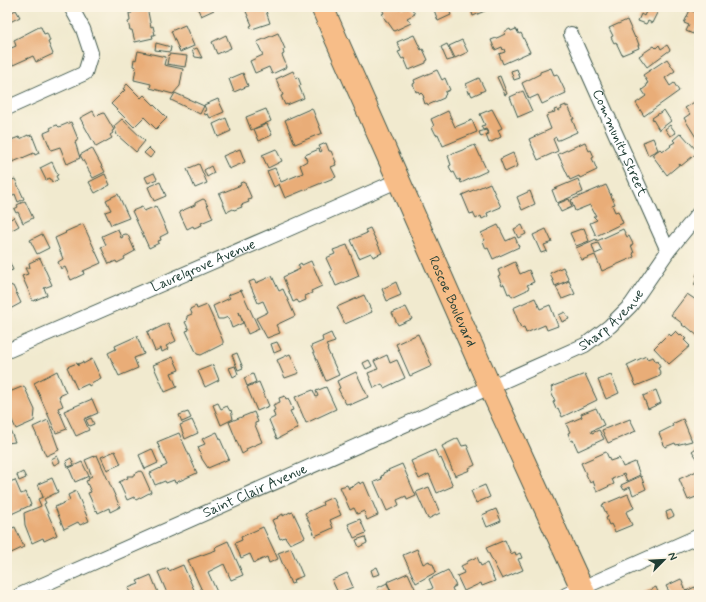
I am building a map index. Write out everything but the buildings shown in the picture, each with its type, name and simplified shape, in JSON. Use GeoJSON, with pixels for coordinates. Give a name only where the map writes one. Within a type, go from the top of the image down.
{"type":"FeatureCollection","features":[{"type":"Feature","properties":{"kind":"main road","name":"Roscoe Boulevard"},"geometry":{"type":"LineString","coordinates":[[322,7],[490,387],[578,593]]}},
{"type":"Feature","properties":{"kind":"street"},"geometry":{"type":"LineString","coordinates":[[7,108],[85,73],[92,53],[83,29],[71,7]]}},
{"type":"Feature","properties":{"kind":"street","name":"Community Street"},"geometry":{"type":"LineString","coordinates":[[571,34],[668,251]]}},
{"type":"Feature","properties":{"kind":"street","name":"Laurelgrove Avenue"},"geometry":{"type":"LineString","coordinates":[[7,352],[399,180]]}},
{"type":"Feature","properties":{"kind":"street","name":"Sharp Avenue"},"geometry":{"type":"LineString","coordinates":[[490,387],[585,345],[610,326],[631,305],[668,251],[699,213]]}},
{"type":"Feature","properties":{"kind":"street","name":"Saint Clair Avenue"},"geometry":{"type":"LineString","coordinates":[[20,595],[490,387]]}},
{"type":"Feature","properties":{"kind":"street"},"geometry":{"type":"LineString","coordinates":[[578,593],[699,536]]}}]}
